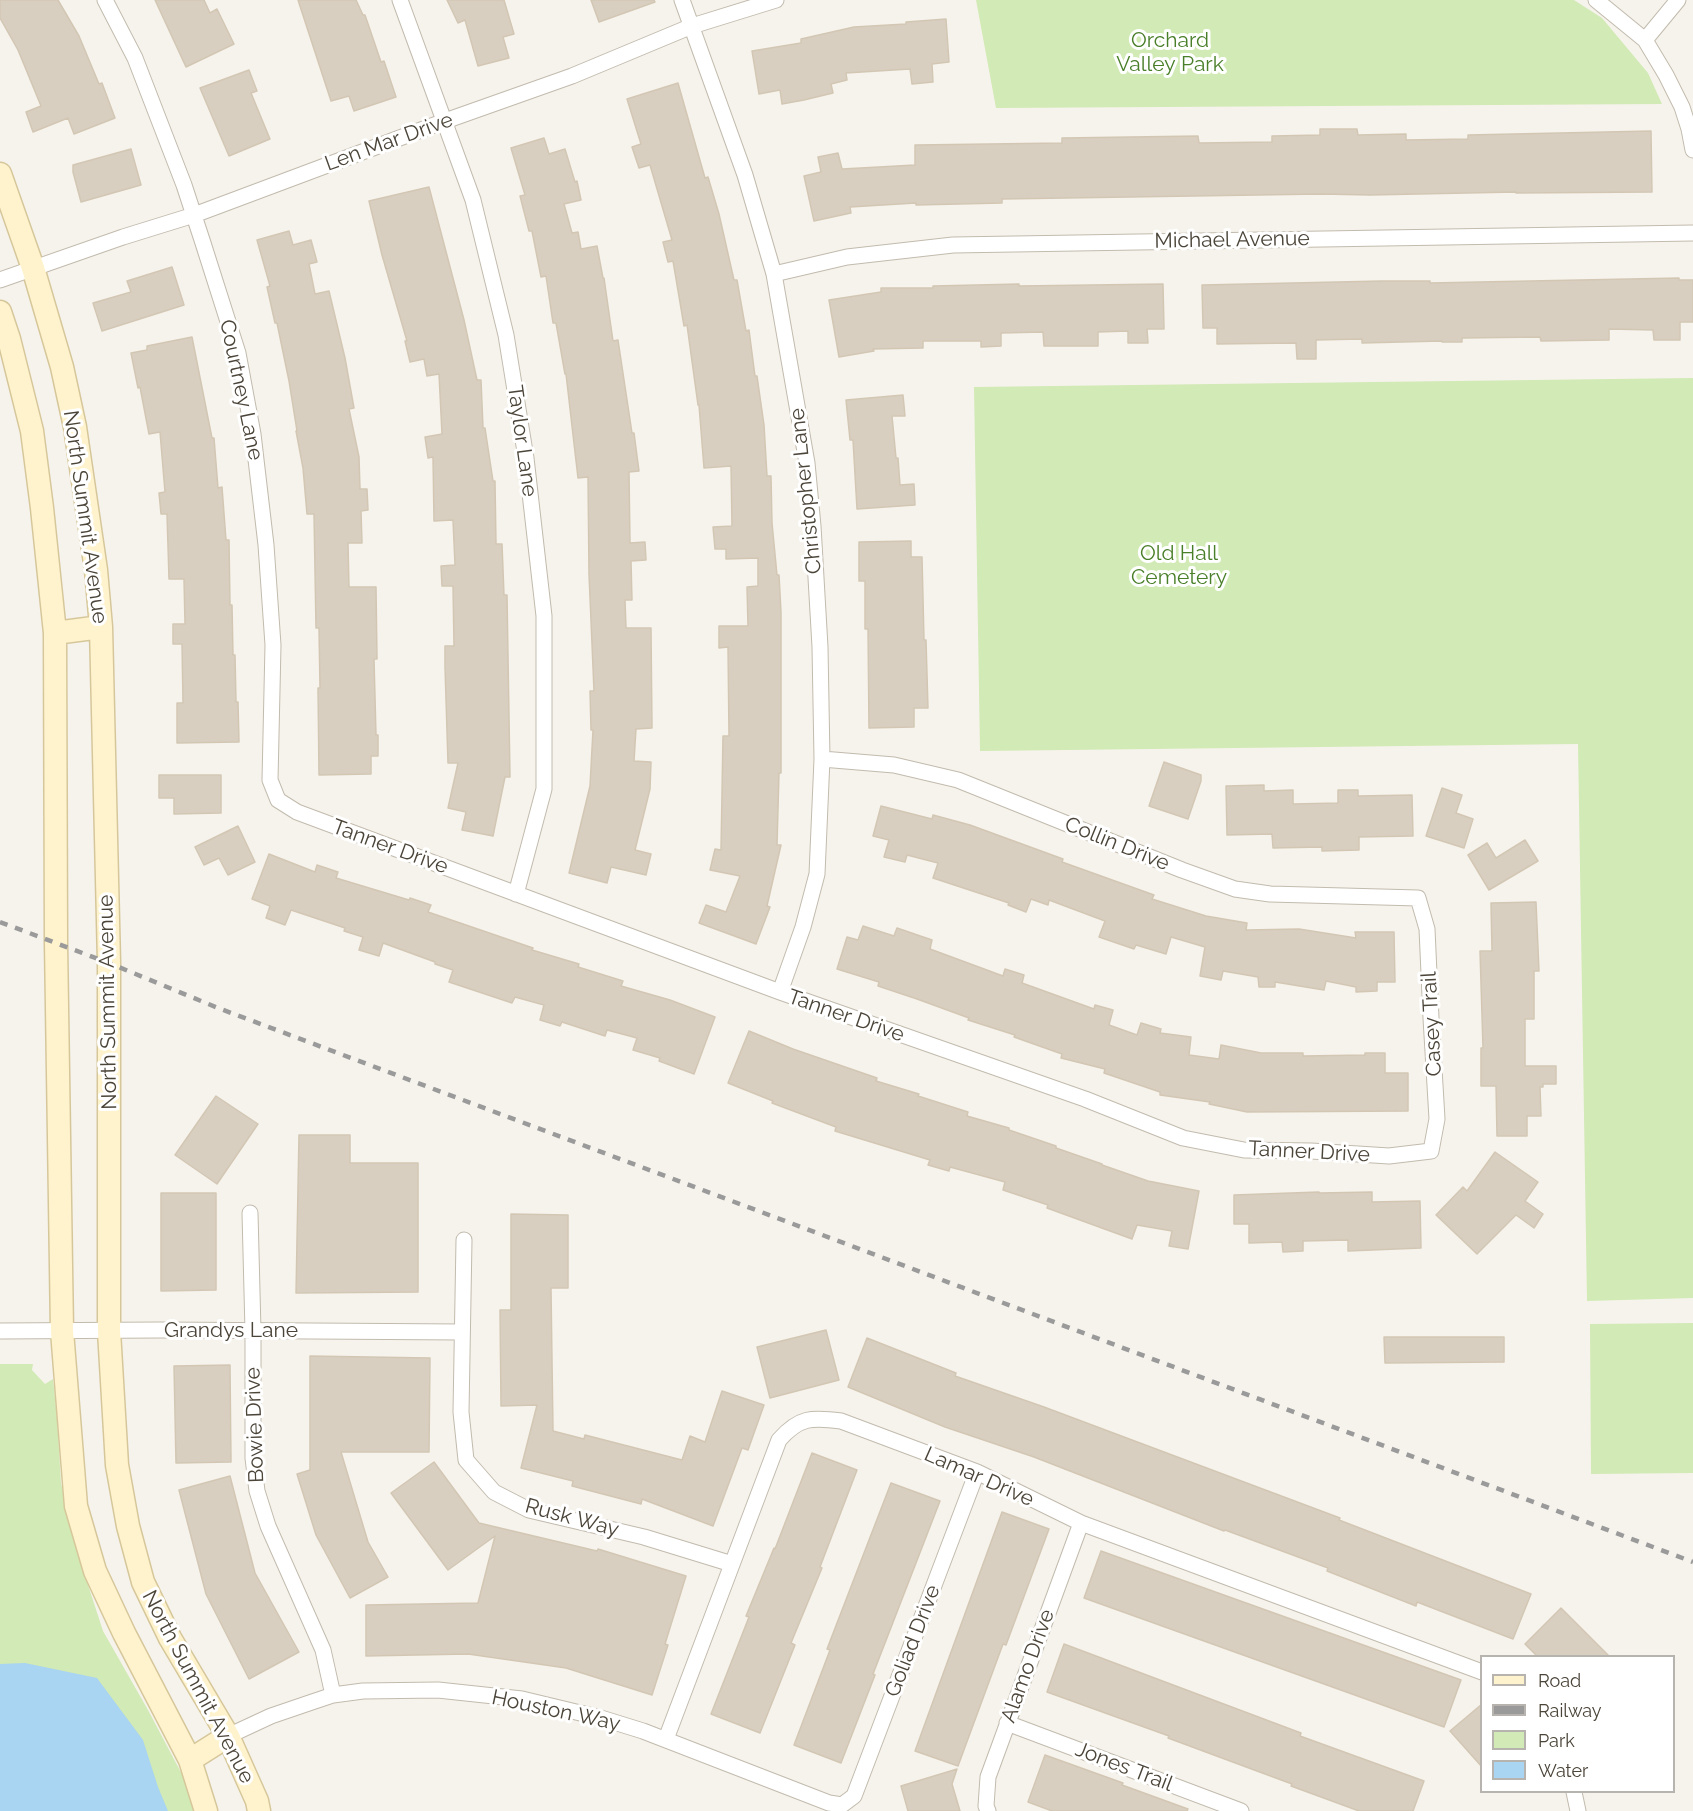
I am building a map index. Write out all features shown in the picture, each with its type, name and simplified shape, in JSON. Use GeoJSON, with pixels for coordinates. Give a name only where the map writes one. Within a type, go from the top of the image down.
{"type":"FeatureCollection","features":[{"type":"Feature","properties":{"kind":"main road","name":"North Summit Avenue"},"geometry":{"type":"LineString","coordinates":[[0,174],[33,268],[63,367],[75,427],[96,570],[101,627],[110,963],[109,1331],[117,1465],[128,1526],[143,1582],[170,1638],[228,1736],[257,1801],[259,1811]]}},
{"type":"Feature","properties":{"kind":"main road","name":"North Summit Avenue"},"geometry":{"type":"LineString","coordinates":[[0,312],[32,431],[55,633],[56,943],[62,1331],[76,1506],[95,1571],[124,1633],[190,1760],[206,1811]]}},
{"type":"Feature","properties":{"kind":"main road"},"geometry":{"type":"LineString","coordinates":[[55,633],[101,627]]}},
{"type":"Feature","properties":{"kind":"main road"},"geometry":{"type":"LineString","coordinates":[[190,1760],[228,1736]]}},
{"type":"Feature","properties":{"kind":"street","name":"Courtney Lane"},"geometry":{"type":"LineString","coordinates":[[105,0],[135,58],[194,215],[238,353],[253,434],[266,545],[273,645],[270,780],[278,800]]}},
{"type":"Feature","properties":{"kind":"street","name":"Taylor Lane"},"geometry":{"type":"LineString","coordinates":[[400,0],[473,200],[506,335],[526,458],[544,616],[544,789],[516,894]]}},
{"type":"Feature","properties":{"kind":"street","name":"Christopher Lane"},"geometry":{"type":"LineString","coordinates":[[682,0],[745,175],[774,274],[807,463],[820,647],[822,759],[817,874],[804,927],[780,992]]}},
{"type":"Feature","properties":{"kind":"street","name":"Len Mar Drive"},"geometry":{"type":"LineString","coordinates":[[0,280],[194,215],[572,76],[692,26],[776,0]]}},
{"type":"Feature","properties":{"kind":"street"},"geometry":{"type":"LineString","coordinates":[[1596,0],[1645,40],[1682,107],[1693,150]]}},
{"type":"Feature","properties":{"kind":"street"},"geometry":{"type":"LineString","coordinates":[[1645,40],[1678,0]]}},
{"type":"Feature","properties":{"kind":"street","name":"Michael Avenue"},"geometry":{"type":"LineString","coordinates":[[774,274],[848,257],[953,245],[1693,233]]}},
{"type":"Feature","properties":{"kind":"street","name":"Collin Drive"},"geometry":{"type":"LineString","coordinates":[[822,759],[894,765],[958,780],[1235,889],[1270,894],[1418,898]]}},
{"type":"Feature","properties":{"kind":"street","name":"Tanner Drive"},"geometry":{"type":"LineString","coordinates":[[278,800],[297,812],[516,894],[780,992],[1085,1099],[1183,1138],[1244,1150],[1389,1156],[1431,1151]]}},
{"type":"Feature","properties":{"kind":"street","name":"Casey Trail"},"geometry":{"type":"LineString","coordinates":[[1418,898],[1427,929],[1437,1119],[1431,1151]]}},
{"type":"Feature","properties":{"kind":"street","name":"Bowie Drive"},"geometry":{"type":"LineString","coordinates":[[250,1213],[253,1458],[257,1491],[268,1526],[323,1650],[333,1695]]}},
{"type":"Feature","properties":{"kind":"street","name":"Rusk Way"},"geometry":{"type":"LineString","coordinates":[[464,1240],[461,1412],[466,1460],[494,1492],[529,1510],[644,1537],[732,1564]]}},
{"type":"Feature","properties":{"kind":"street","name":"Grandys Lane"},"geometry":{"type":"LineString","coordinates":[[0,1332],[462,1332]]}},
{"type":"Feature","properties":{"kind":"street","name":"Lamar Drive"},"geometry":{"type":"LineString","coordinates":[[666,1739],[779,1440],[789,1428],[803,1421],[821,1418],[841,1421],[977,1472],[1081,1523],[1480,1671]]}},
{"type":"Feature","properties":{"kind":"street","name":"Goliad Drive"},"geometry":{"type":"LineString","coordinates":[[842,1805],[854,1796],[977,1472]]}},
{"type":"Feature","properties":{"kind":"street","name":"Alamo Drive"},"geometry":{"type":"LineString","coordinates":[[988,1811],[986,1806],[988,1777],[1081,1523]]}},
{"type":"Feature","properties":{"kind":"street","name":"Houston Way"},"geometry":{"type":"LineString","coordinates":[[228,1736],[271,1716],[333,1695],[363,1691],[438,1690],[522,1699],[601,1718],[666,1739],[829,1803],[842,1805]]}},
{"type":"Feature","properties":{"kind":"street","name":"Jones Trail"},"geometry":{"type":"LineString","coordinates":[[1007,1723],[1241,1811]]}},
{"type":"Feature","properties":{"kind":"street"},"geometry":{"type":"LineString","coordinates":[[1574,1793],[1578,1811]]}},
{"type":"Feature","properties":{"kind":"green space","name":"Orchard Valley Park"},"geometry":{"type":"Polygon","coordinates":[[[976,0],[1574,0],[1602,18],[1648,73],[1662,104],[996,108],[976,0]]]}},
{"type":"Feature","properties":{"kind":"green space","name":"Old Hall Cemetery"},"geometry":{"type":"Polygon","coordinates":[[[1693,378],[1693,1298],[1587,1301],[1578,744],[980,751],[974,387],[1693,378]]]}},
{"type":"Feature","properties":{"kind":"green space"},"geometry":{"type":"Polygon","coordinates":[[[1693,1323],[1693,1473],[1591,1474],[1590,1324],[1693,1323]]]}},
{"type":"Feature","properties":{"kind":"green space"},"geometry":{"type":"Polygon","coordinates":[[[0,1364],[33,1364],[32,1370],[45,1384],[53,1379],[61,1483],[76,1548],[103,1631],[185,1780],[195,1811],[0,1811],[0,1364]]]}},
{"type":"Feature","properties":{"kind":"water"},"geometry":{"type":"Polygon","coordinates":[[[25,1663],[97,1678],[143,1740],[168,1811],[0,1811],[0,1664],[25,1663]]]}},
{"type":"Feature","properties":{"kind":"building"},"geometry":{"type":"Polygon","coordinates":[[[0,0],[58,0],[79,36],[99,84],[102,83],[115,118],[74,134],[68,118],[33,132],[26,112],[41,106],[18,50],[0,18],[0,0]]]}},
{"type":"Feature","properties":{"kind":"building"},"geometry":{"type":"Polygon","coordinates":[[[155,0],[204,0],[210,13],[217,9],[234,44],[186,67],[155,0]]]}},
{"type":"Feature","properties":{"kind":"building"},"geometry":{"type":"Polygon","coordinates":[[[298,0],[356,0],[365,15],[381,62],[384,61],[396,97],[354,111],[349,96],[331,101],[298,0]]]}},
{"type":"Feature","properties":{"kind":"building"},"geometry":{"type":"Polygon","coordinates":[[[447,0],[504,0],[514,34],[503,37],[509,58],[478,66],[465,20],[458,23],[447,0]]]}},
{"type":"Feature","properties":{"kind":"building"},"geometry":{"type":"Polygon","coordinates":[[[591,0],[654,0],[655,2],[599,22],[591,0]]]}},
{"type":"Feature","properties":{"kind":"building"},"geometry":{"type":"Polygon","coordinates":[[[946,19],[949,62],[932,64],[933,82],[912,84],[910,69],[846,73],[847,80],[831,84],[833,93],[804,100],[782,104],[780,90],[759,94],[752,51],[801,43],[801,39],[854,27],[946,19]]]}},
{"type":"Feature","properties":{"kind":"building"},"geometry":{"type":"Polygon","coordinates":[[[249,70],[257,91],[251,93],[270,139],[229,156],[200,88],[249,70]]]}},
{"type":"Feature","properties":{"kind":"building"},"geometry":{"type":"Polygon","coordinates":[[[678,83],[705,178],[708,177],[719,214],[734,280],[737,280],[746,331],[749,330],[764,425],[767,476],[771,476],[772,523],[781,612],[781,773],[779,773],[777,845],[781,845],[767,906],[770,907],[756,944],[699,923],[706,905],[726,912],[740,876],[710,870],[715,849],[721,850],[723,736],[729,736],[728,647],[719,648],[719,626],[748,626],[747,587],[758,586],[758,558],[726,559],[726,549],[715,549],[713,527],[732,526],[731,466],[704,468],[699,405],[687,325],[684,326],[673,261],[668,262],[663,242],[672,240],[650,165],[639,168],[632,147],[641,144],[627,99],[678,83]]]}},
{"type":"Feature","properties":{"kind":"building"},"geometry":{"type":"Polygon","coordinates":[[[1320,129],[1357,129],[1358,135],[1406,134],[1406,140],[1468,139],[1468,135],[1651,131],[1652,192],[1002,199],[1002,203],[916,205],[916,203],[850,207],[851,213],[814,221],[804,176],[821,172],[818,157],[838,153],[842,169],[915,165],[915,145],[1062,143],[1062,138],[1198,136],[1199,143],[1272,142],[1272,136],[1320,135],[1320,129]]]}},
{"type":"Feature","properties":{"kind":"building"},"geometry":{"type":"Polygon","coordinates":[[[544,138],[549,154],[565,149],[575,182],[577,181],[581,200],[564,204],[572,233],[578,232],[581,249],[597,246],[613,341],[618,340],[639,471],[629,472],[630,543],[645,542],[646,560],[631,561],[632,600],[625,600],[626,628],[651,628],[652,728],[636,729],[634,761],[651,762],[650,789],[635,850],[651,854],[646,875],[611,867],[607,883],[569,873],[590,786],[593,730],[591,730],[590,691],[594,691],[588,477],[578,478],[566,374],[556,323],[553,323],[546,276],[541,277],[532,231],[529,231],[520,196],[525,195],[511,148],[544,138]]]}},
{"type":"Feature","properties":{"kind":"building"},"geometry":{"type":"Polygon","coordinates":[[[131,149],[141,185],[81,202],[73,165],[131,149]]]}},
{"type":"Feature","properties":{"kind":"building"},"geometry":{"type":"Polygon","coordinates":[[[429,187],[464,320],[477,380],[481,380],[483,428],[485,428],[493,481],[495,481],[496,544],[502,544],[504,595],[507,595],[510,777],[505,777],[493,836],[462,830],[466,812],[448,808],[458,763],[448,763],[445,667],[445,646],[454,646],[453,586],[442,586],[441,566],[455,565],[453,520],[434,521],[433,457],[428,458],[425,437],[442,434],[439,374],[427,376],[424,359],[410,362],[405,341],[407,341],[369,201],[429,187]]]}},
{"type":"Feature","properties":{"kind":"building"},"geometry":{"type":"Polygon","coordinates":[[[289,231],[293,245],[311,240],[317,262],[309,264],[315,294],[329,291],[354,408],[349,409],[359,457],[360,489],[367,489],[368,510],[361,511],[362,543],[348,543],[349,587],[376,587],[377,659],[374,659],[378,756],[371,756],[371,774],[319,775],[319,628],[316,628],[314,514],[307,514],[303,468],[289,381],[267,287],[270,286],[257,240],[289,231]]]}},
{"type":"Feature","properties":{"kind":"building"},"geometry":{"type":"Polygon","coordinates":[[[172,267],[184,305],[102,331],[93,303],[131,292],[127,281],[172,267]]]}},
{"type":"Feature","properties":{"kind":"building"},"geometry":{"type":"Polygon","coordinates":[[[1679,278],[1679,280],[1693,280],[1693,322],[1680,322],[1680,340],[1654,340],[1653,330],[1609,329],[1609,340],[1541,341],[1540,337],[1462,338],[1462,342],[1362,343],[1362,339],[1316,340],[1316,359],[1297,359],[1296,343],[1217,344],[1217,328],[1203,328],[1202,285],[1679,278]]]}},
{"type":"Feature","properties":{"kind":"building"},"geometry":{"type":"Polygon","coordinates":[[[1019,284],[1019,286],[1163,284],[1164,329],[1147,329],[1148,343],[1128,343],[1128,331],[1098,332],[1098,346],[1044,346],[1043,332],[1001,333],[1001,346],[981,347],[981,341],[923,341],[923,348],[873,349],[874,351],[839,357],[829,300],[881,292],[881,288],[1019,284]]]}},
{"type":"Feature","properties":{"kind":"building"},"geometry":{"type":"Polygon","coordinates":[[[192,337],[212,438],[214,438],[218,488],[222,487],[226,540],[229,540],[230,605],[232,605],[239,742],[177,743],[177,703],[183,703],[182,644],[173,644],[173,624],[185,624],[184,579],[169,579],[167,514],[161,514],[159,493],[165,492],[160,432],[149,434],[131,353],[147,350],[147,346],[192,337]]]}},
{"type":"Feature","properties":{"kind":"building"},"geometry":{"type":"Polygon","coordinates":[[[903,395],[905,416],[892,416],[896,458],[898,458],[900,485],[914,484],[915,505],[857,509],[853,440],[850,440],[846,400],[903,395]]]}},
{"type":"Feature","properties":{"kind":"building"},"geometry":{"type":"Polygon","coordinates":[[[911,541],[911,557],[922,557],[928,708],[914,708],[914,727],[869,728],[868,629],[865,629],[865,581],[859,581],[859,542],[911,541]]]}},
{"type":"Feature","properties":{"kind":"building"},"geometry":{"type":"Polygon","coordinates":[[[1164,762],[1201,775],[1188,819],[1149,806],[1164,762]]]}},
{"type":"Feature","properties":{"kind":"building"},"geometry":{"type":"Polygon","coordinates":[[[159,775],[221,775],[221,813],[174,814],[174,798],[159,798],[159,775]]]}},
{"type":"Feature","properties":{"kind":"building"},"geometry":{"type":"Polygon","coordinates":[[[1264,785],[1264,791],[1293,790],[1293,804],[1338,803],[1338,790],[1358,790],[1358,796],[1412,795],[1413,836],[1359,837],[1359,850],[1322,851],[1322,847],[1273,848],[1272,834],[1227,835],[1226,786],[1264,785]]]}},
{"type":"Feature","properties":{"kind":"building"},"geometry":{"type":"Polygon","coordinates":[[[1442,788],[1462,795],[1456,813],[1473,819],[1464,848],[1426,836],[1442,788]]]}},
{"type":"Feature","properties":{"kind":"building"},"geometry":{"type":"Polygon","coordinates":[[[881,806],[932,819],[933,815],[970,825],[1063,859],[1062,862],[1154,895],[1152,899],[1206,916],[1247,923],[1246,930],[1299,929],[1356,938],[1355,932],[1394,932],[1395,982],[1377,982],[1377,991],[1356,992],[1356,987],[1326,981],[1324,990],[1275,982],[1275,987],[1259,987],[1258,977],[1223,971],[1221,980],[1200,976],[1205,947],[1171,937],[1166,954],[1136,945],[1134,949],[1099,937],[1105,921],[1049,900],[1048,905],[1031,899],[1026,912],[1008,905],[1009,903],[933,878],[938,863],[907,855],[905,862],[884,857],[889,840],[873,836],[881,806]]]}},
{"type":"Feature","properties":{"kind":"building"},"geometry":{"type":"Polygon","coordinates":[[[238,826],[255,862],[228,875],[219,858],[204,865],[195,847],[238,826]]]}},
{"type":"Feature","properties":{"kind":"building"},"geometry":{"type":"Polygon","coordinates":[[[1525,840],[1538,861],[1489,890],[1468,855],[1487,843],[1496,858],[1525,840]]]}},
{"type":"Feature","properties":{"kind":"building"},"geometry":{"type":"Polygon","coordinates":[[[269,854],[315,872],[317,865],[338,872],[336,878],[431,905],[428,912],[533,948],[532,950],[579,964],[578,967],[623,981],[621,986],[670,1000],[715,1017],[694,1074],[659,1061],[660,1058],[633,1050],[637,1038],[607,1030],[605,1036],[562,1022],[560,1026],[540,1020],[544,1005],[515,997],[512,1003],[449,982],[453,970],[435,964],[435,962],[383,943],[379,956],[359,950],[363,937],[344,931],[345,928],[291,910],[285,925],[266,918],[270,906],[252,899],[269,854]]]}},
{"type":"Feature","properties":{"kind":"building"},"geometry":{"type":"Polygon","coordinates":[[[1536,902],[1539,971],[1534,971],[1534,1019],[1525,1019],[1525,1066],[1556,1066],[1556,1084],[1543,1084],[1543,1087],[1540,1087],[1541,1116],[1527,1116],[1527,1136],[1497,1136],[1496,1086],[1481,1086],[1481,1048],[1483,1048],[1480,951],[1492,951],[1491,903],[1536,902]]]}},
{"type":"Feature","properties":{"kind":"building"},"geometry":{"type":"Polygon","coordinates":[[[863,926],[894,936],[897,928],[932,940],[930,949],[1003,976],[1005,969],[1024,975],[1022,983],[1094,1009],[1095,1005],[1113,1010],[1109,1025],[1137,1035],[1141,1023],[1161,1029],[1160,1033],[1191,1037],[1189,1055],[1219,1059],[1221,1045],[1261,1053],[1303,1053],[1303,1056],[1385,1053],[1385,1073],[1408,1073],[1408,1111],[1247,1112],[1209,1104],[1210,1102],[1160,1095],[1160,1092],[1104,1073],[1105,1069],[1061,1058],[1062,1054],[1014,1037],[1015,1035],[878,986],[879,982],[837,969],[847,937],[858,940],[863,926]]]}},
{"type":"Feature","properties":{"kind":"building"},"geometry":{"type":"Polygon","coordinates":[[[749,1031],[877,1078],[876,1081],[968,1112],[967,1116],[1009,1128],[1009,1130],[1102,1165],[1148,1181],[1199,1191],[1188,1249],[1169,1246],[1172,1231],[1137,1225],[1132,1239],[1047,1208],[1048,1205],[1003,1190],[1005,1182],[950,1167],[949,1171],[928,1165],[930,1160],[835,1131],[836,1127],[772,1103],[773,1101],[728,1083],[749,1031]]]}},
{"type":"Feature","properties":{"kind":"building"},"geometry":{"type":"Polygon","coordinates":[[[216,1096],[258,1124],[217,1184],[175,1155],[216,1096]]]}},
{"type":"Feature","properties":{"kind":"building"},"geometry":{"type":"Polygon","coordinates":[[[299,1135],[350,1135],[350,1163],[418,1163],[418,1292],[296,1293],[299,1135]]]}},
{"type":"Feature","properties":{"kind":"building"},"geometry":{"type":"Polygon","coordinates":[[[1495,1152],[1538,1182],[1525,1201],[1543,1214],[1534,1228],[1516,1215],[1477,1254],[1436,1215],[1463,1187],[1467,1191],[1495,1152]]]}},
{"type":"Feature","properties":{"kind":"building"},"geometry":{"type":"Polygon","coordinates":[[[1372,1192],[1372,1202],[1420,1201],[1421,1248],[1348,1251],[1348,1240],[1303,1241],[1303,1251],[1283,1252],[1282,1242],[1249,1243],[1249,1224],[1234,1224],[1234,1195],[1372,1192]]]}},
{"type":"Feature","properties":{"kind":"building"},"geometry":{"type":"Polygon","coordinates":[[[161,1193],[216,1193],[216,1290],[161,1291],[161,1193]]]}},
{"type":"Feature","properties":{"kind":"building"},"geometry":{"type":"Polygon","coordinates":[[[511,1214],[568,1215],[568,1288],[551,1288],[553,1431],[584,1439],[585,1435],[682,1460],[690,1436],[705,1442],[722,1391],[764,1405],[748,1450],[742,1448],[713,1526],[642,1499],[641,1504],[572,1486],[573,1481],[521,1468],[537,1405],[501,1406],[500,1310],[511,1310],[511,1214]]]}},
{"type":"Feature","properties":{"kind":"building"},"geometry":{"type":"Polygon","coordinates":[[[826,1330],[839,1380],[770,1398],[757,1347],[826,1330]]]}},
{"type":"Feature","properties":{"kind":"building"},"geometry":{"type":"Polygon","coordinates":[[[1384,1337],[1504,1337],[1504,1362],[1385,1363],[1384,1337]]]}},
{"type":"Feature","properties":{"kind":"building"},"geometry":{"type":"Polygon","coordinates":[[[867,1338],[956,1373],[955,1376],[1340,1518],[1339,1520],[1531,1594],[1513,1639],[1417,1602],[1416,1606],[1327,1571],[1328,1568],[1224,1531],[1034,1457],[945,1427],[848,1387],[867,1338]]]}},
{"type":"Feature","properties":{"kind":"building"},"geometry":{"type":"Polygon","coordinates":[[[310,1356],[430,1358],[429,1452],[341,1452],[368,1542],[388,1577],[350,1598],[316,1535],[297,1474],[310,1470],[310,1356]]]}},
{"type":"Feature","properties":{"kind":"building"},"geometry":{"type":"Polygon","coordinates":[[[230,1365],[231,1462],[176,1463],[174,1366],[230,1365]]]}},
{"type":"Feature","properties":{"kind":"building"},"geometry":{"type":"Polygon","coordinates":[[[812,1453],[857,1470],[820,1567],[822,1568],[791,1643],[795,1645],[760,1733],[711,1714],[749,1617],[746,1616],[812,1453]]]}},
{"type":"Feature","properties":{"kind":"building"},"geometry":{"type":"Polygon","coordinates":[[[434,1462],[479,1523],[597,1551],[598,1549],[686,1576],[652,1695],[566,1668],[468,1654],[366,1656],[366,1605],[478,1603],[495,1536],[448,1570],[391,1493],[434,1462]]]}},
{"type":"Feature","properties":{"kind":"building"},"geometry":{"type":"Polygon","coordinates":[[[230,1476],[255,1573],[299,1652],[249,1679],[206,1594],[179,1490],[230,1476]]]}},
{"type":"Feature","properties":{"kind":"building"},"geometry":{"type":"Polygon","coordinates":[[[891,1483],[940,1501],[841,1763],[794,1745],[830,1650],[827,1649],[891,1483]]]}},
{"type":"Feature","properties":{"kind":"building"},"geometry":{"type":"Polygon","coordinates":[[[1002,1512],[1049,1529],[958,1766],[915,1751],[1002,1512]]]}},
{"type":"Feature","properties":{"kind":"building"},"geometry":{"type":"Polygon","coordinates":[[[1101,1551],[1461,1680],[1444,1727],[1084,1598],[1101,1551]]]}},
{"type":"Feature","properties":{"kind":"building"},"geometry":{"type":"Polygon","coordinates":[[[1561,1608],[1608,1655],[1536,1655],[1525,1644],[1561,1608]]]}},
{"type":"Feature","properties":{"kind":"building"},"geometry":{"type":"Polygon","coordinates":[[[1064,1644],[1301,1733],[1300,1736],[1424,1781],[1413,1811],[1359,1811],[1168,1738],[1169,1736],[1047,1692],[1064,1644]]]}},
{"type":"Feature","properties":{"kind":"building"},"geometry":{"type":"Polygon","coordinates":[[[1480,1706],[1480,1765],[1450,1731],[1480,1706]]]}},
{"type":"Feature","properties":{"kind":"building"},"geometry":{"type":"Polygon","coordinates":[[[1045,1755],[1188,1809],[1187,1811],[1052,1811],[1028,1802],[1045,1755]]]}},
{"type":"Feature","properties":{"kind":"building"},"geometry":{"type":"Polygon","coordinates":[[[957,1769],[952,1784],[960,1811],[908,1811],[901,1786],[957,1769]]]}},
{"type":"Feature","properties":{"kind":"railway"},"geometry":{"type":"LineString","coordinates":[[0,922],[109,963],[218,1008],[1693,1562]]}}]}
